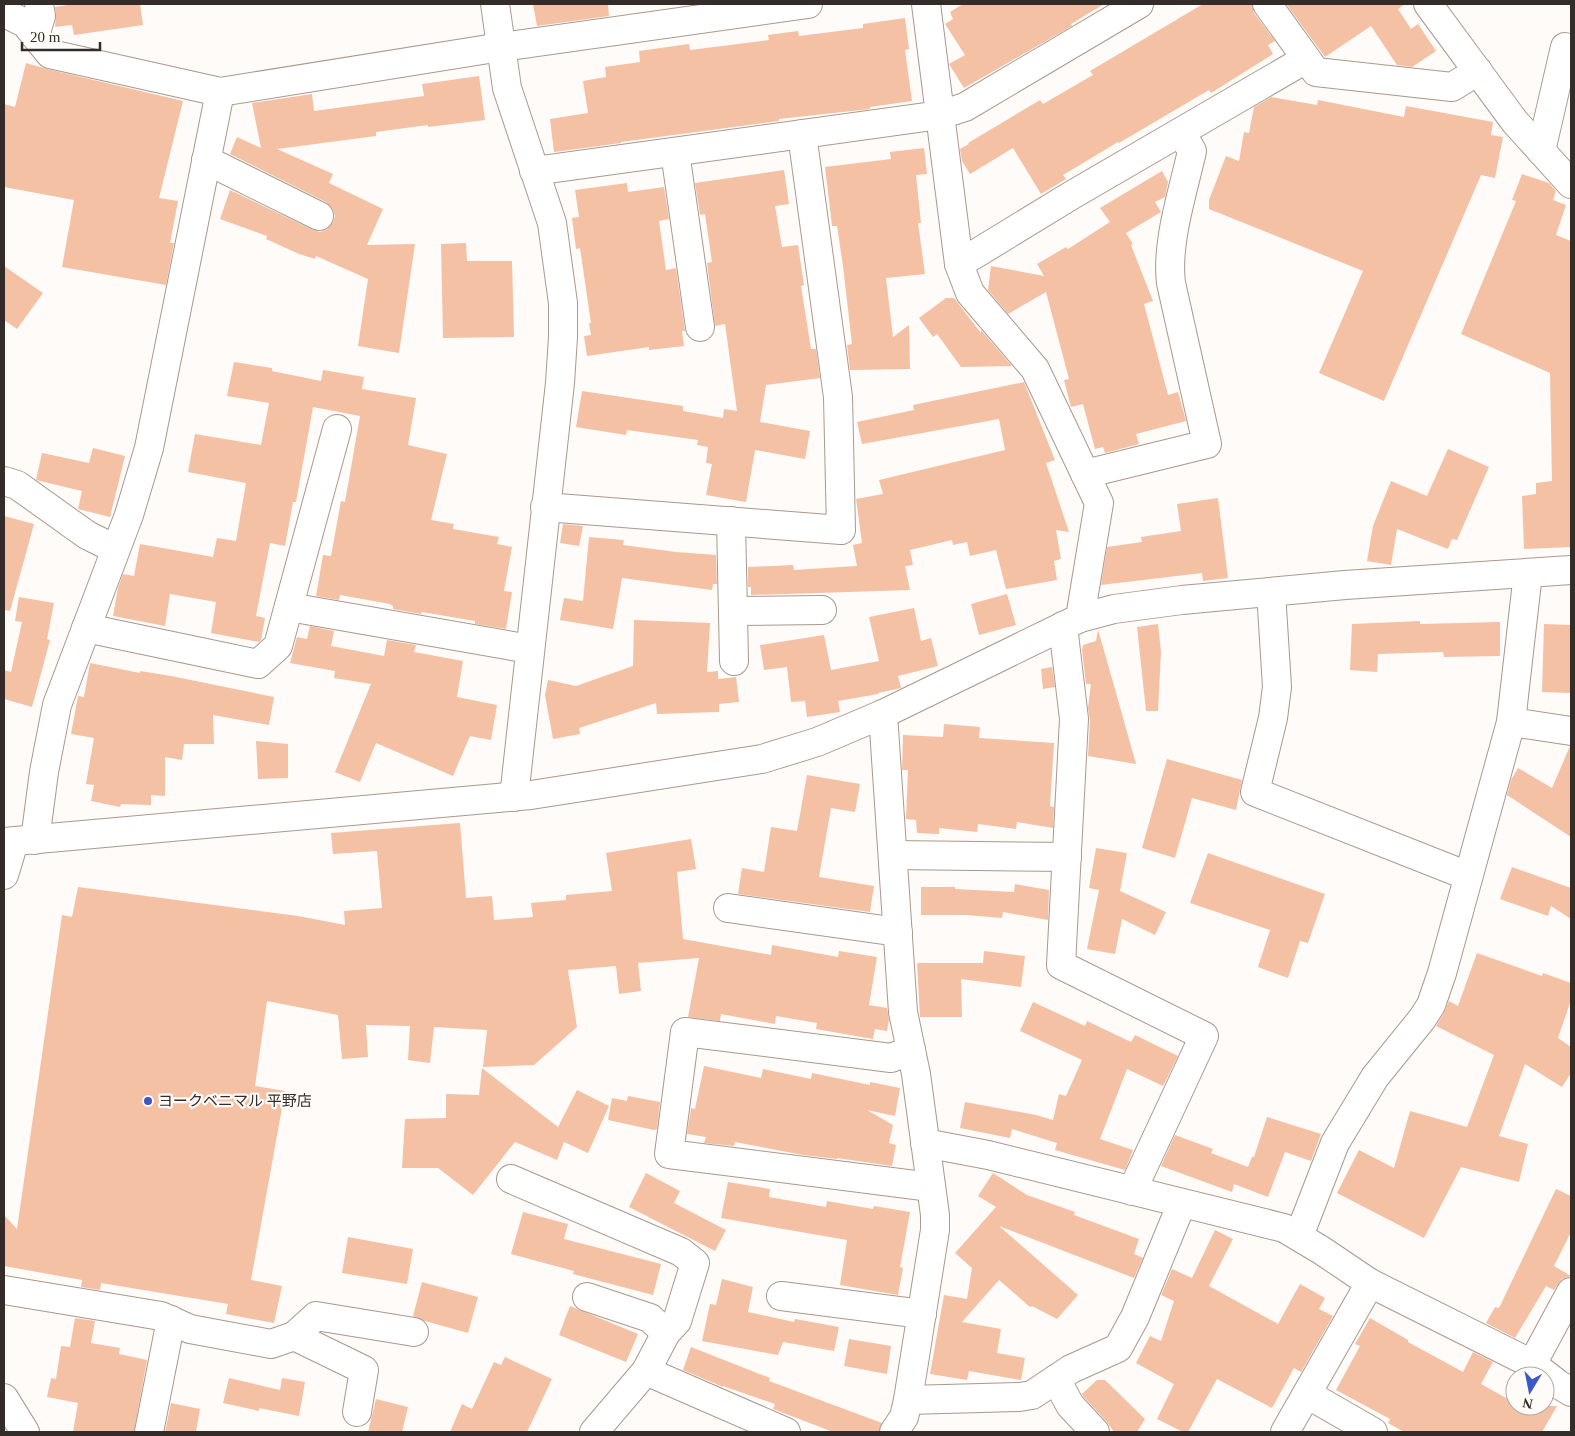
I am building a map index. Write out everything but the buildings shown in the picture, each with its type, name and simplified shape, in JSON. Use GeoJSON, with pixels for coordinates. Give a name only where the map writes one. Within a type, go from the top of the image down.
{"type":"FeatureCollection","features":[{"type":"Feature","properties":{"kind":"main road"},"geometry":{"type":"LineString","coordinates":[[35,36],[41,16],[40,4]]}},
{"type":"Feature","properties":{"kind":"main road"},"geometry":{"type":"LineString","coordinates":[[495,4],[507,88],[552,223],[563,303],[560,383],[514,797]]}},
{"type":"Feature","properties":{"kind":"main road"},"geometry":{"type":"LineString","coordinates":[[4,13],[25,23],[50,54],[220,92],[501,47],[808,4]]}},
{"type":"Feature","properties":{"kind":"main road"},"geometry":{"type":"LineString","coordinates":[[926,4],[959,264],[970,293],[1035,369],[1098,503],[1072,622],[1074,719],[1061,965],[1204,1036],[1132,1191]]}},
{"type":"Feature","properties":{"kind":"main road"},"geometry":{"type":"LineString","coordinates":[[534,172],[940,115],[965,107],[1139,4]]}},
{"type":"Feature","properties":{"kind":"main road"},"geometry":{"type":"LineString","coordinates":[[1267,4],[1316,72],[1452,87],[1478,72]]}},
{"type":"Feature","properties":{"kind":"main road"},"geometry":{"type":"LineString","coordinates":[[1428,4],[1515,122],[1571,184]]}},
{"type":"Feature","properties":{"kind":"main road"},"geometry":{"type":"LineString","coordinates":[[1541,151],[1565,47]]}},
{"type":"Feature","properties":{"kind":"main road"},"geometry":{"type":"LineString","coordinates":[[959,264],[1072,195],[1306,59]]}},
{"type":"Feature","properties":{"kind":"main road"},"geometry":{"type":"LineString","coordinates":[[4,874],[44,772],[57,705],[129,515],[149,448],[220,92]]}},
{"type":"Feature","properties":{"kind":"main road"},"geometry":{"type":"LineString","coordinates":[[1085,474],[1207,444],[1170,283],[1169,266],[1172,243],[1192,151],[1180,132]]}},
{"type":"Feature","properties":{"kind":"main road"},"geometry":{"type":"LineString","coordinates":[[545,507],[841,530],[838,397],[802,134]]}},
{"type":"Feature","properties":{"kind":"main road"},"geometry":{"type":"LineString","coordinates":[[675,152],[700,327]]}},
{"type":"Feature","properties":{"kind":"main road"},"geometry":{"type":"LineString","coordinates":[[206,160],[319,216]]}},
{"type":"Feature","properties":{"kind":"main road"},"geometry":{"type":"LineString","coordinates":[[86,628],[258,664],[278,646],[337,429]]}},
{"type":"Feature","properties":{"kind":"main road"},"geometry":{"type":"LineString","coordinates":[[4,482],[17,485],[87,535],[115,549]]}},
{"type":"Feature","properties":{"kind":"main road"},"geometry":{"type":"LineString","coordinates":[[731,521],[734,661]]}},
{"type":"Feature","properties":{"kind":"main road"},"geometry":{"type":"LineString","coordinates":[[18,841],[514,797],[762,759],[818,742],[884,714],[1072,622],[1114,609],[1182,600],[1345,585],[1571,570]]}},
{"type":"Feature","properties":{"kind":"main road"},"geometry":{"type":"LineString","coordinates":[[1299,1236],[1335,1144],[1344,1128],[1375,1078],[1431,1005],[1442,973],[1511,722],[1528,573]]}},
{"type":"Feature","properties":{"kind":"main road"},"geometry":{"type":"LineString","coordinates":[[1271,592],[1277,687],[1273,718],[1255,792],[1468,876]]}},
{"type":"Feature","properties":{"kind":"main road"},"geometry":{"type":"LineString","coordinates":[[289,607],[530,650]]}},
{"type":"Feature","properties":{"kind":"main road"},"geometry":{"type":"LineString","coordinates":[[733,611],[822,610]]}},
{"type":"Feature","properties":{"kind":"main road"},"geometry":{"type":"LineString","coordinates":[[884,714],[903,1012],[916,1074],[935,1215],[935,1230],[906,1420],[1032,1395],[1071,1369],[1118,1348],[1134,1317],[1182,1203]]}},
{"type":"Feature","properties":{"kind":"main road"},"geometry":{"type":"LineString","coordinates":[[1511,722],[1571,731]]}},
{"type":"Feature","properties":{"kind":"main road"},"geometry":{"type":"LineString","coordinates":[[893,855],[1067,857]]}},
{"type":"Feature","properties":{"kind":"main road"},"geometry":{"type":"LineString","coordinates":[[728,908],[898,932]]}},
{"type":"Feature","properties":{"kind":"main road"},"geometry":{"type":"LineString","coordinates":[[911,1050],[891,1058],[685,1032],[669,1154],[931,1187]]}},
{"type":"Feature","properties":{"kind":"main road"},"geometry":{"type":"LineString","coordinates":[[925,1142],[988,1155],[1284,1228],[1370,1283],[1532,1364],[1571,1392]]}},
{"type":"Feature","properties":{"kind":"main road"},"geometry":{"type":"LineString","coordinates":[[511,1179],[681,1252],[695,1262],[677,1321],[666,1333],[646,1371],[594,1432]]}},
{"type":"Feature","properties":{"kind":"main road"},"geometry":{"type":"LineString","coordinates":[[1285,1432],[1370,1283]]}},
{"type":"Feature","properties":{"kind":"main road"},"geometry":{"type":"LineString","coordinates":[[4,1290],[161,1316],[190,1329],[271,1344],[294,1336],[316,1316],[414,1332]]}},
{"type":"Feature","properties":{"kind":"main road"},"geometry":{"type":"LineString","coordinates":[[1532,1364],[1571,1292]]}},
{"type":"Feature","properties":{"kind":"main road"},"geometry":{"type":"LineString","coordinates":[[781,1296],[922,1314]]}},
{"type":"Feature","properties":{"kind":"main road"},"geometry":{"type":"LineString","coordinates":[[587,1297],[650,1318],[666,1333]]}},
{"type":"Feature","properties":{"kind":"main road"},"geometry":{"type":"LineString","coordinates":[[149,1432],[171,1320]]}},
{"type":"Feature","properties":{"kind":"main road"},"geometry":{"type":"LineString","coordinates":[[294,1336],[364,1370],[358,1412]]}},
{"type":"Feature","properties":{"kind":"main road"},"geometry":{"type":"LineString","coordinates":[[646,1371],[786,1432]]}},
{"type":"Feature","properties":{"kind":"main road"},"geometry":{"type":"LineString","coordinates":[[1056,1379],[1070,1405],[1095,1432]]}},
{"type":"Feature","properties":{"kind":"main road"},"geometry":{"type":"LineString","coordinates":[[1307,1394],[1373,1432]]}},
{"type":"Feature","properties":{"kind":"main road"},"geometry":{"type":"LineString","coordinates":[[4,1398],[25,1432]]}},
{"type":"Feature","properties":{"kind":"place","name":"ヨークベニマル 平野店"},"geometry":{"type":"Point","coordinates":[148,1101]}}]}
